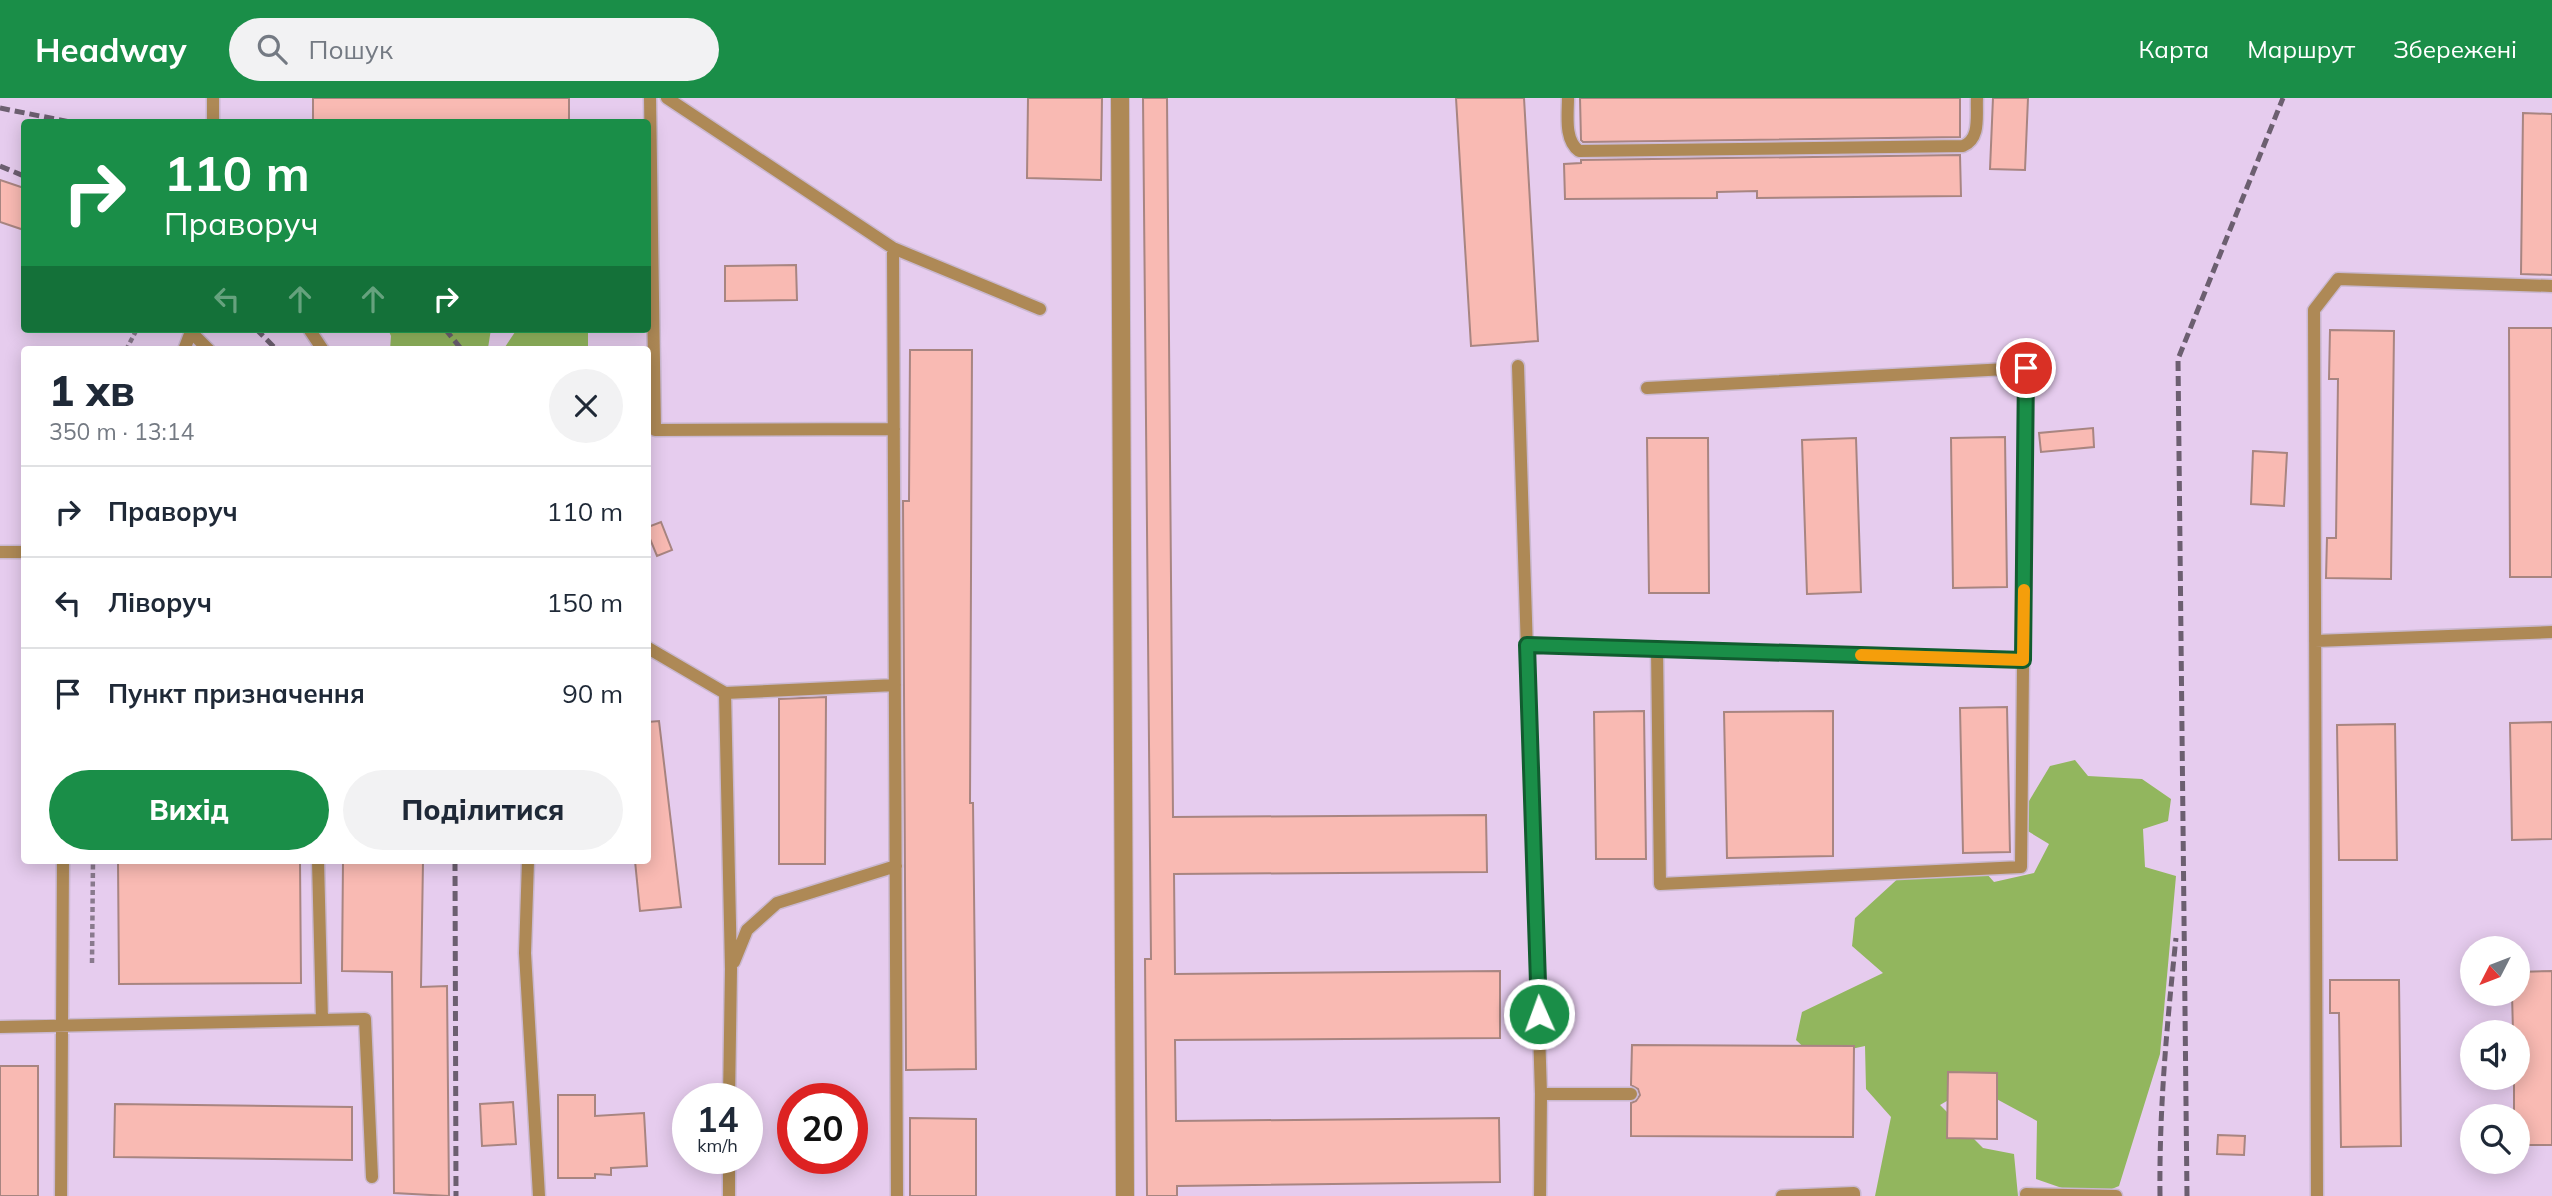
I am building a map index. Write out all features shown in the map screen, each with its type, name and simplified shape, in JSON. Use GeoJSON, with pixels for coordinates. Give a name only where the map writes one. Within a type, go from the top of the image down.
{"type":"FeatureCollection","features":[{"type":"Feature","properties":{"kind":"street"},"geometry":{"type":"LineString","coordinates":[[1120,98],[1125,1196]]}},
{"type":"Feature","properties":{"kind":"lane"},"geometry":{"type":"LineString","coordinates":[[213,119],[214,98]]}},
{"type":"Feature","properties":{"kind":"lane"},"geometry":{"type":"LineString","coordinates":[[650,98],[650,119]]}},
{"type":"Feature","properties":{"kind":"lane"},"geometry":{"type":"LineString","coordinates":[[667,98],[893,248],[1040,309]]}},
{"type":"Feature","properties":{"kind":"lane"},"geometry":{"type":"LineString","coordinates":[[1568,98],[1569,138],[1572,146],[1579,151],[1963,146],[1970,143],[1975,136],[1977,98]]}},
{"type":"Feature","properties":{"kind":"lane"},"geometry":{"type":"LineString","coordinates":[[651,164],[655,430],[894,429]]}},
{"type":"Feature","properties":{"kind":"lane"},"geometry":{"type":"LineString","coordinates":[[893,248],[897,1196]]}},
{"type":"Feature","properties":{"kind":"lane"},"geometry":{"type":"LineString","coordinates":[[2317,1196],[2314,310],[2338,279],[2552,286]]}},
{"type":"Feature","properties":{"kind":"lane"},"geometry":{"type":"LineString","coordinates":[[1518,366],[1541,1094],[1540,1196]]}},
{"type":"Feature","properties":{"kind":"lane"},"geometry":{"type":"LineString","coordinates":[[1647,388],[2026,368],[2021,867],[1660,884],[1657,649]]}},
{"type":"Feature","properties":{"kind":"lane"},"geometry":{"type":"LineString","coordinates":[[0,552],[21,552]]}},
{"type":"Feature","properties":{"kind":"lane"},"geometry":{"type":"LineString","coordinates":[[2315,641],[2552,632]]}},
{"type":"Feature","properties":{"kind":"lane"},"geometry":{"type":"LineString","coordinates":[[1527,645],[2023,660]]}},
{"type":"Feature","properties":{"kind":"lane"},"geometry":{"type":"LineString","coordinates":[[651,650],[725,692],[895,685]]}},
{"type":"Feature","properties":{"kind":"lane"},"geometry":{"type":"LineString","coordinates":[[725,692],[731,969],[729,1083]]}},
{"type":"Feature","properties":{"kind":"lane"},"geometry":{"type":"LineString","coordinates":[[61,1196],[63,864]]}},
{"type":"Feature","properties":{"kind":"lane"},"geometry":{"type":"LineString","coordinates":[[318,864],[322,1020]]}},
{"type":"Feature","properties":{"kind":"lane"},"geometry":{"type":"LineString","coordinates":[[528,864],[524,953],[539,1196]]}},
{"type":"Feature","properties":{"kind":"lane"},"geometry":{"type":"LineString","coordinates":[[731,969],[747,930],[777,903],[896,866]]}},
{"type":"Feature","properties":{"kind":"lane"},"geometry":{"type":"LineString","coordinates":[[0,1027],[365,1019],[372,1177]]}},
{"type":"Feature","properties":{"kind":"lane"},"geometry":{"type":"LineString","coordinates":[[1541,1094],[1632,1094]]}},
{"type":"Feature","properties":{"kind":"lane"},"geometry":{"type":"LineString","coordinates":[[729,1174],[729,1196]]}},
{"type":"Feature","properties":{"kind":"lane"},"geometry":{"type":"LineString","coordinates":[[1782,1196],[1854,1193],[1854,1196]]}},
{"type":"Feature","properties":{"kind":"lane"},"geometry":{"type":"LineString","coordinates":[[2026,1194],[2116,1196]]}},
{"type":"Feature","properties":{"kind":"path"},"geometry":{"type":"LineString","coordinates":[[92,962],[93,864]]}},
{"type":"Feature","properties":{"kind":"shaded area"},"geometry":{"type":"Polygon","coordinates":[[[0,98],[2552,98],[2552,1196],[0,1196],[0,98]]]}},
{"type":"Feature","properties":{"kind":"green space"},"geometry":{"type":"Polygon","coordinates":[[[390,333],[490,333],[488,346],[390,346],[390,333]]]}},
{"type":"Feature","properties":{"kind":"green space"},"geometry":{"type":"Polygon","coordinates":[[[514,333],[588,333],[588,346],[506,346],[514,333]]]}},
{"type":"Feature","properties":{"kind":"green space"},"geometry":{"type":"Polygon","coordinates":[[[2075,760],[2088,776],[2142,779],[2171,799],[2168,821],[2143,829],[2145,867],[2176,876],[2160,1054],[2119,1186],[2095,1196],[2085,1196],[2036,1179],[2037,1121],[1991,1096],[1986,1078],[1940,1105],[1983,1148],[2014,1154],[2018,1196],[1875,1196],[1891,1117],[1866,1089],[1865,1046],[1814,1057],[1796,1040],[1802,1012],[1883,973],[1852,946],[1855,918],[1903,874],[1978,864],[1994,882],[2034,873],[2049,844],[2026,830],[2026,806],[2050,766],[2075,760]]]}},
{"type":"Feature","properties":{"kind":"building"},"geometry":{"type":"Polygon","coordinates":[[[313,98],[569,98],[569,119],[313,119],[313,98]]]}},
{"type":"Feature","properties":{"kind":"building"},"geometry":{"type":"Polygon","coordinates":[[[1028,98],[1102,98],[1101,180],[1027,178],[1028,98]]]}},
{"type":"Feature","properties":{"kind":"building"},"geometry":{"type":"Polygon","coordinates":[[[1143,98],[1167,98],[1173,817],[1486,815],[1487,872],[1174,874],[1175,974],[1500,971],[1500,1038],[1175,1040],[1176,1121],[1499,1118],[1500,1182],[1177,1186],[1177,1196],[1147,1196],[1145,959],[1151,959],[1143,98]]]}},
{"type":"Feature","properties":{"kind":"building"},"geometry":{"type":"Polygon","coordinates":[[[1456,98],[1524,98],[1538,341],[1471,346],[1456,98]]]}},
{"type":"Feature","properties":{"kind":"building"},"geometry":{"type":"Polygon","coordinates":[[[1580,98],[1960,98],[1960,137],[1583,142],[1580,98]]]}},
{"type":"Feature","properties":{"kind":"building"},"geometry":{"type":"Polygon","coordinates":[[[1993,98],[2028,98],[2025,170],[1990,169],[1993,98]]]}},
{"type":"Feature","properties":{"kind":"building"},"geometry":{"type":"Polygon","coordinates":[[[2523,113],[2552,114],[2552,275],[2521,274],[2523,113]]]}},
{"type":"Feature","properties":{"kind":"building"},"geometry":{"type":"Polygon","coordinates":[[[1960,155],[1961,196],[1757,198],[1757,191],[1717,192],[1717,198],[1565,199],[1564,164],[1581,163],[1581,160],[1960,155]]]}},
{"type":"Feature","properties":{"kind":"building"},"geometry":{"type":"Polygon","coordinates":[[[0,180],[21,187],[21,229],[0,222],[0,180]]]}},
{"type":"Feature","properties":{"kind":"building"},"geometry":{"type":"Polygon","coordinates":[[[796,265],[797,300],[725,301],[725,266],[796,265]]]}},
{"type":"Feature","properties":{"kind":"building"},"geometry":{"type":"Polygon","coordinates":[[[2509,328],[2552,328],[2552,577],[2510,577],[2509,328]]]}},
{"type":"Feature","properties":{"kind":"building"},"geometry":{"type":"Polygon","coordinates":[[[2330,330],[2394,331],[2391,579],[2326,578],[2327,538],[2336,538],[2338,379],[2329,379],[2330,330]]]}},
{"type":"Feature","properties":{"kind":"building"},"geometry":{"type":"Polygon","coordinates":[[[910,350],[972,350],[970,803],[973,803],[976,1069],[906,1070],[903,501],[909,501],[910,350]]]}},
{"type":"Feature","properties":{"kind":"building"},"geometry":{"type":"Polygon","coordinates":[[[2093,428],[2094,447],[2041,452],[2039,433],[2093,428]]]}},
{"type":"Feature","properties":{"kind":"building"},"geometry":{"type":"Polygon","coordinates":[[[2005,437],[2007,587],[1953,588],[1951,438],[2005,437]]]}},
{"type":"Feature","properties":{"kind":"building"},"geometry":{"type":"Polygon","coordinates":[[[1647,438],[1708,438],[1709,593],[1649,593],[1647,438]]]}},
{"type":"Feature","properties":{"kind":"building"},"geometry":{"type":"Polygon","coordinates":[[[1856,438],[1861,592],[1807,594],[1802,440],[1856,438]]]}},
{"type":"Feature","properties":{"kind":"building"},"geometry":{"type":"Polygon","coordinates":[[[2253,451],[2287,453],[2284,506],[2251,504],[2253,451]]]}},
{"type":"Feature","properties":{"kind":"building"},"geometry":{"type":"Polygon","coordinates":[[[661,522],[672,550],[657,556],[651,541],[651,526],[661,522]]]}},
{"type":"Feature","properties":{"kind":"building"},"geometry":{"type":"Polygon","coordinates":[[[826,697],[825,864],[779,864],[779,699],[826,697]]]}},
{"type":"Feature","properties":{"kind":"building"},"geometry":{"type":"Polygon","coordinates":[[[2007,707],[2010,852],[1963,853],[1960,708],[2007,707]]]}},
{"type":"Feature","properties":{"kind":"building"},"geometry":{"type":"Polygon","coordinates":[[[1644,711],[1646,859],[1596,859],[1594,712],[1644,711]]]}},
{"type":"Feature","properties":{"kind":"building"},"geometry":{"type":"Polygon","coordinates":[[[1833,711],[1833,856],[1727,858],[1724,712],[1833,711]]]}},
{"type":"Feature","properties":{"kind":"building"},"geometry":{"type":"Polygon","coordinates":[[[659,721],[681,907],[640,911],[635,864],[651,864],[651,722],[659,721]]]}},
{"type":"Feature","properties":{"kind":"building"},"geometry":{"type":"Polygon","coordinates":[[[2552,722],[2552,839],[2512,840],[2510,723],[2552,722]]]}},
{"type":"Feature","properties":{"kind":"building"},"geometry":{"type":"Polygon","coordinates":[[[2395,724],[2397,860],[2339,860],[2337,725],[2395,724]]]}},
{"type":"Feature","properties":{"kind":"building"},"geometry":{"type":"Polygon","coordinates":[[[118,864],[300,864],[301,983],[119,984],[118,864]]]}},
{"type":"Feature","properties":{"kind":"building"},"geometry":{"type":"Polygon","coordinates":[[[343,864],[423,864],[421,987],[447,986],[449,1196],[394,1193],[392,972],[342,971],[343,864]]]}},
{"type":"Feature","properties":{"kind":"building"},"geometry":{"type":"Polygon","coordinates":[[[2552,971],[2552,1145],[2530,1145],[2530,1104],[2514,1104],[2514,1090],[2530,1090],[2530,1020],[2513,1020],[2512,1006],[2530,1006],[2530,972],[2552,971]]]}},
{"type":"Feature","properties":{"kind":"building"},"geometry":{"type":"Polygon","coordinates":[[[2330,980],[2399,980],[2401,1146],[2341,1147],[2339,1013],[2330,1013],[2330,980]]]}},
{"type":"Feature","properties":{"kind":"building"},"geometry":{"type":"Polygon","coordinates":[[[1632,1045],[1854,1046],[1853,1137],[1631,1136],[1631,1103],[1640,1095],[1638,1089],[1631,1085],[1632,1045]]]}},
{"type":"Feature","properties":{"kind":"building"},"geometry":{"type":"Polygon","coordinates":[[[0,1066],[38,1066],[38,1196],[0,1196],[0,1066]]]}},
{"type":"Feature","properties":{"kind":"building"},"geometry":{"type":"Polygon","coordinates":[[[1948,1072],[1997,1073],[1997,1139],[1947,1138],[1948,1072]]]}},
{"type":"Feature","properties":{"kind":"building"},"geometry":{"type":"Polygon","coordinates":[[[558,1095],[595,1095],[595,1116],[644,1113],[647,1166],[611,1168],[611,1175],[595,1174],[595,1178],[558,1178],[558,1095]]]}},
{"type":"Feature","properties":{"kind":"building"},"geometry":{"type":"Polygon","coordinates":[[[513,1102],[516,1144],[482,1146],[480,1104],[513,1102]]]}},
{"type":"Feature","properties":{"kind":"building"},"geometry":{"type":"Polygon","coordinates":[[[115,1104],[352,1107],[352,1160],[114,1157],[115,1104]]]}},
{"type":"Feature","properties":{"kind":"building"},"geometry":{"type":"Polygon","coordinates":[[[910,1118],[976,1119],[976,1196],[910,1196],[910,1118]]]}},
{"type":"Feature","properties":{"kind":"building"},"geometry":{"type":"Polygon","coordinates":[[[2218,1135],[2245,1136],[2244,1155],[2217,1154],[2218,1135]]]}},
{"type":"Feature","properties":{"kind":"railway"},"geometry":{"type":"LineString","coordinates":[[2187,1196],[2178,359],[2283,98]]}},
{"type":"Feature","properties":{"kind":"railway"},"geometry":{"type":"LineString","coordinates":[[0,108],[55,119]]}},
{"type":"Feature","properties":{"kind":"railway"},"geometry":{"type":"LineString","coordinates":[[0,166],[21,175]]}},
{"type":"Feature","properties":{"kind":"railway"},"geometry":{"type":"LineString","coordinates":[[260,333],[273,346]]}},
{"type":"Feature","properties":{"kind":"railway"},"geometry":{"type":"LineString","coordinates":[[448,333],[459,346]]}},
{"type":"Feature","properties":{"kind":"railway"},"geometry":{"type":"LineString","coordinates":[[455,864],[456,1196]]}},
{"type":"Feature","properties":{"kind":"railway"},"geometry":{"type":"LineString","coordinates":[[2160,1196],[2162,1099],[2176,938]]}},
{"type":"Feature","properties":{"kind":"slow traffic"},"geometry":{"type":"LineString","coordinates":[[1861,655],[2023,660],[2024,590]]}},
{"type":"Feature","properties":{"kind":"route"},"geometry":{"type":"LineString","coordinates":[[1539,1014],[1527,645],[2023,660],[2026,368]]}}]}
